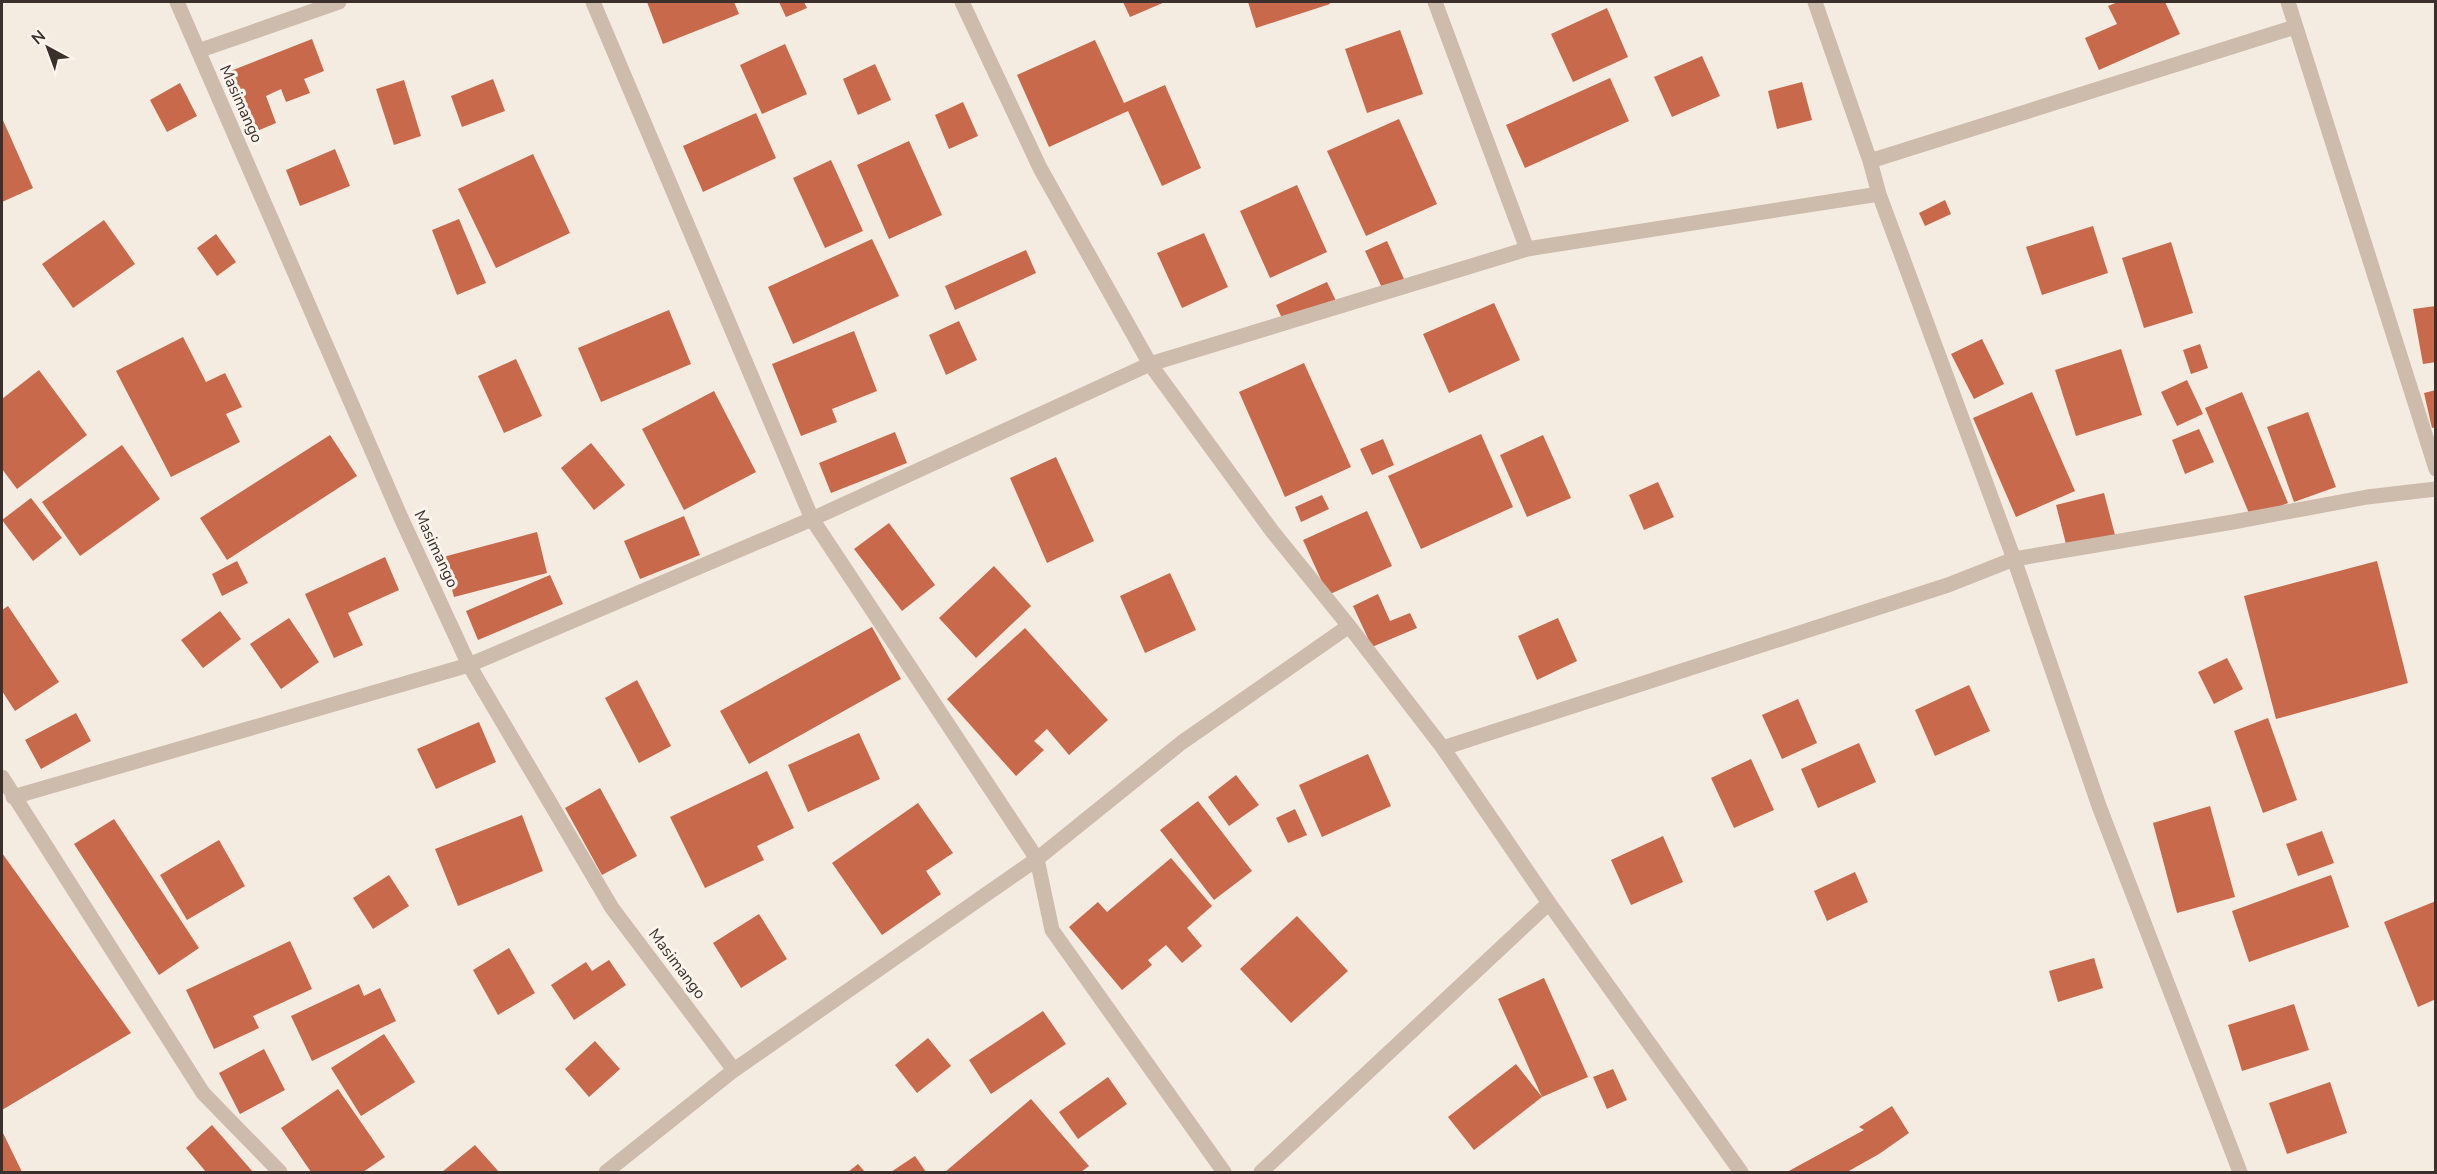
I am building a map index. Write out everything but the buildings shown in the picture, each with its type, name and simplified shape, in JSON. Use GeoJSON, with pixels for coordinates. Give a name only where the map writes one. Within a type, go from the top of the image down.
{"type":"FeatureCollection","features":[{"type":"Feature","properties":{"kind":"street","name":"Masimango"},"geometry":{"type":"LineString","coordinates":[[177,2],[402,520],[469,665],[612,908],[734,1070]]}},
{"type":"Feature","properties":{"kind":"street"},"geometry":{"type":"LineString","coordinates":[[198,51],[339,2]]}},
{"type":"Feature","properties":{"kind":"street"},"geometry":{"type":"LineString","coordinates":[[593,2],[812,519],[1037,859],[1052,930],[1224,1173]]}},
{"type":"Feature","properties":{"kind":"street"},"geometry":{"type":"LineString","coordinates":[[962,2],[1040,168],[1150,364],[1272,531],[1443,748],[1549,903],[1741,1173]]}},
{"type":"Feature","properties":{"kind":"street"},"geometry":{"type":"LineString","coordinates":[[1435,2],[1527,249]]}},
{"type":"Feature","properties":{"kind":"street"},"geometry":{"type":"LineString","coordinates":[[1815,2],[1870,161],[1879,194],[2014,559],[2099,806],[2240,1173]]}},
{"type":"Feature","properties":{"kind":"street"},"geometry":{"type":"LineString","coordinates":[[2288,2],[2436,468]]}},
{"type":"Feature","properties":{"kind":"street"},"geometry":{"type":"LineString","coordinates":[[1870,161],[2295,27]]}},
{"type":"Feature","properties":{"kind":"street"},"geometry":{"type":"LineString","coordinates":[[13,797],[469,665],[812,519],[1150,364],[1527,249],[1879,194]]}},
{"type":"Feature","properties":{"kind":"street"},"geometry":{"type":"LineString","coordinates":[[1443,748],[1948,585],[2014,559],[2367,496],[2436,489]]}},
{"type":"Feature","properties":{"kind":"street"},"geometry":{"type":"LineString","coordinates":[[606,1173],[734,1070],[1037,859],[1181,743],[1349,626]]}},
{"type":"Feature","properties":{"kind":"street"},"geometry":{"type":"LineString","coordinates":[[2,777],[203,1093],[280,1173]]}},
{"type":"Feature","properties":{"kind":"street"},"geometry":{"type":"LineString","coordinates":[[1261,1173],[1549,903]]}}]}
